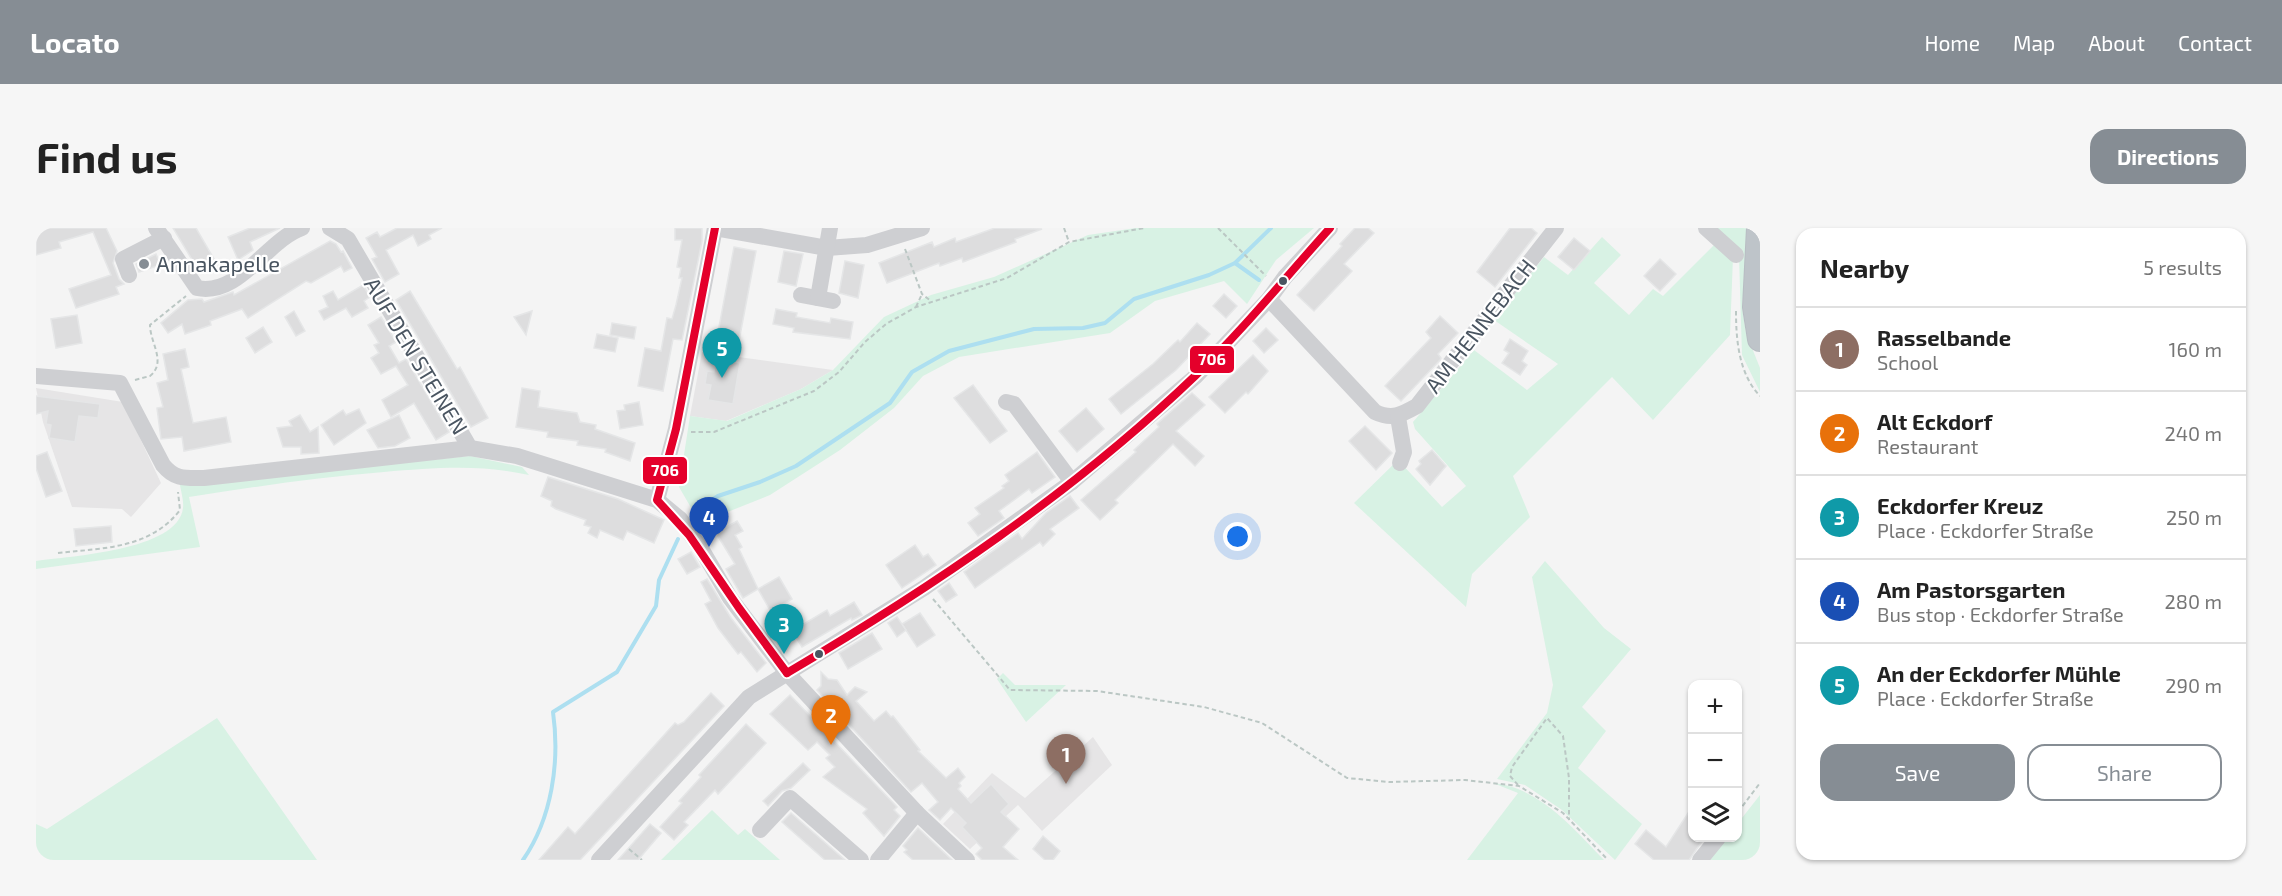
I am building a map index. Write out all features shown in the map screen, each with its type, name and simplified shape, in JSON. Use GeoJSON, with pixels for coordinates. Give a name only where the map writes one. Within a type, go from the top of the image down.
{"type":"FeatureCollection","features":[{"type":"Feature","properties":{"kind":"highway"},"geometry":{"type":"LineString","coordinates":[[1759,228],[1755,307],[1760,339]]}},
{"type":"Feature","properties":{"kind":"street"},"geometry":{"type":"LineString","coordinates":[[129,275],[123,259],[160,233],[197,288],[207,290],[220,287],[252,267],[302,228]]}},
{"type":"Feature","properties":{"kind":"street","name":"AUF DEN STEINEN"},"geometry":{"type":"LineString","coordinates":[[330,228],[348,239],[470,448],[517,456],[657,500]]}},
{"type":"Feature","properties":{"kind":"street"},"geometry":{"type":"LineString","coordinates":[[922,228],[867,245],[827,248],[715,228],[676,429],[657,500],[680,519],[702,550],[730,598],[787,673],[917,813],[967,860]]}},
{"type":"Feature","properties":{"kind":"street"},"geometry":{"type":"LineString","coordinates":[[817,298],[830,228]]}},
{"type":"Feature","properties":{"kind":"street"},"geometry":{"type":"LineString","coordinates":[[599,860],[749,698],[924,588],[1072,482],[1195,377],[1330,228]]}},
{"type":"Feature","properties":{"kind":"street","name":"AM HENNEBACH"},"geometry":{"type":"LineString","coordinates":[[1398,417],[1417,406],[1556,228]]}},
{"type":"Feature","properties":{"kind":"street"},"geometry":{"type":"LineString","coordinates":[[1706,228],[1736,255]]}},
{"type":"Feature","properties":{"kind":"street"},"geometry":{"type":"LineString","coordinates":[[1273,293],[1375,412],[1386,417],[1398,417],[1404,452],[1400,463]]}},
{"type":"Feature","properties":{"kind":"street"},"geometry":{"type":"LineString","coordinates":[[36,376],[120,383],[163,465],[171,476],[176,477],[204,478],[470,448]]}},
{"type":"Feature","properties":{"kind":"street"},"geometry":{"type":"LineString","coordinates":[[1006,402],[1014,405],[1072,482]]}},
{"type":"Feature","properties":{"kind":"street"},"geometry":{"type":"LineString","coordinates":[[760,830],[790,798],[861,860]]}},
{"type":"Feature","properties":{"kind":"street"},"geometry":{"type":"LineString","coordinates":[[878,860],[917,813]]}},
{"type":"Feature","properties":{"kind":"street"},"geometry":{"type":"LineString","coordinates":[[1700,860],[1714,842]]}},
{"type":"Feature","properties":{"kind":"path"},"geometry":{"type":"LineString","coordinates":[[1064,228],[1069,242]]}},
{"type":"Feature","properties":{"kind":"path"},"geometry":{"type":"LineString","coordinates":[[676,429],[714,432],[814,391],[839,372],[865,342],[886,324],[916,307],[970,292],[1006,278],[1069,242],[1144,228]]}},
{"type":"Feature","properties":{"kind":"path"},"geometry":{"type":"LineString","coordinates":[[1218,228],[1248,258],[1273,293]]}},
{"type":"Feature","properties":{"kind":"path"},"geometry":{"type":"LineString","coordinates":[[900,235],[922,294],[931,301]]}},
{"type":"Feature","properties":{"kind":"path"},"geometry":{"type":"LineString","coordinates":[[120,383],[150,376],[155,372],[157,351],[150,325],[197,288]]}},
{"type":"Feature","properties":{"kind":"path"},"geometry":{"type":"LineString","coordinates":[[916,307],[922,294]]}},
{"type":"Feature","properties":{"kind":"path"},"geometry":{"type":"LineString","coordinates":[[58,553],[122,545],[151,537],[171,522],[180,510],[176,477]]}},
{"type":"Feature","properties":{"kind":"path"},"geometry":{"type":"LineString","coordinates":[[924,588],[1010,690],[1097,691],[1204,707],[1262,723],[1347,778],[1389,782],[1465,780],[1519,786]]}},
{"type":"Feature","properties":{"kind":"path"},"geometry":{"type":"LineString","coordinates":[[1569,820],[1569,778],[1563,736],[1547,718],[1512,767],[1510,776],[1519,786],[1569,820],[1608,860]]}},
{"type":"Feature","properties":{"kind":"path"},"geometry":{"type":"LineString","coordinates":[[1742,806],[1760,783]]}},
{"type":"Feature","properties":{"kind":"path"},"geometry":{"type":"LineString","coordinates":[[618,839],[642,860]]}},
{"type":"Feature","properties":{"kind":"shaded area"},"geometry":{"type":"Polygon","coordinates":[[[702,352],[833,370],[801,389],[726,421],[690,416],[702,352]]]}},
{"type":"Feature","properties":{"kind":"shaded area"},"geometry":{"type":"Polygon","coordinates":[[[36,388],[123,402],[161,483],[131,517],[122,509],[72,507],[43,422],[36,388]]]}},
{"type":"Feature","properties":{"kind":"shaded area"},"geometry":{"type":"Polygon","coordinates":[[[1093,737],[1112,765],[1042,831],[1018,805],[970,849],[943,824],[992,773],[1025,798],[1093,737]]]}},
{"type":"Feature","properties":{"kind":"green space"},"geometry":{"type":"Polygon","coordinates":[[[1136,228],[1314,228],[1276,260],[1247,304],[1224,281],[1155,301],[1110,333],[959,357],[923,376],[894,408],[840,450],[770,495],[700,523],[679,487],[690,416],[727,421],[801,389],[833,370],[884,317],[931,295],[994,277],[1088,235],[1136,228]]]}},
{"type":"Feature","properties":{"kind":"green space"},"geometry":{"type":"Polygon","coordinates":[[[1712,228],[1749,228],[1742,307],[1746,333],[1760,368],[1760,392],[1742,355],[1739,256],[1712,228]]]}},
{"type":"Feature","properties":{"kind":"green space"},"geometry":{"type":"Polygon","coordinates":[[[1602,237],[1621,255],[1594,283],[1629,315],[1653,289],[1663,296],[1715,244],[1733,257],[1730,335],[1653,420],[1612,377],[1513,476],[1530,517],[1472,574],[1466,607],[1354,503],[1398,460],[1442,507],[1466,486],[1415,429],[1413,422],[1474,350],[1527,390],[1558,364],[1494,320],[1544,257],[1568,275],[1602,237]]]}},
{"type":"Feature","properties":{"kind":"green space"},"geometry":{"type":"Polygon","coordinates":[[[470,456],[522,467],[529,475],[474,468],[421,469],[310,479],[189,497],[200,547],[36,569],[36,561],[120,549],[163,534],[177,522],[183,508],[180,485],[470,456]]]}},
{"type":"Feature","properties":{"kind":"green space"},"geometry":{"type":"Polygon","coordinates":[[[1545,561],[1604,628],[1631,649],[1582,707],[1606,731],[1578,768],[1642,824],[1615,860],[1562,810],[1525,785],[1497,779],[1547,713],[1553,685],[1532,577],[1545,561]]]}},
{"type":"Feature","properties":{"kind":"green space"},"geometry":{"type":"Polygon","coordinates":[[[1003,673],[1015,685],[1066,685],[1026,722],[997,679],[1003,673]]]}},
{"type":"Feature","properties":{"kind":"green space"},"geometry":{"type":"Polygon","coordinates":[[[217,718],[317,860],[36,860],[36,824],[47,829],[217,718]]]}},
{"type":"Feature","properties":{"kind":"green space"},"geometry":{"type":"Polygon","coordinates":[[[1493,783],[1526,792],[1540,801],[1568,823],[1604,860],[1467,860],[1518,793],[1493,783]]]}},
{"type":"Feature","properties":{"kind":"green space"},"geometry":{"type":"Polygon","coordinates":[[[1760,795],[1760,860],[1710,860],[1724,842],[1742,842],[1742,818],[1760,795]]]}},
{"type":"Feature","properties":{"kind":"green space"},"geometry":{"type":"Polygon","coordinates":[[[712,810],[738,835],[745,829],[780,860],[661,860],[712,810]]]}},
{"type":"Feature","properties":{"kind":"building"},"geometry":{"type":"Polygon","coordinates":[[[46,228],[106,228],[117,251],[113,263],[119,279],[124,284],[116,287],[119,294],[76,308],[69,289],[111,275],[93,232],[59,242],[61,248],[36,255],[36,231],[46,228]]]}},
{"type":"Feature","properties":{"kind":"building"},"geometry":{"type":"Polygon","coordinates":[[[173,228],[196,228],[214,259],[197,268],[173,228]]]}},
{"type":"Feature","properties":{"kind":"building"},"geometry":{"type":"Polygon","coordinates":[[[250,228],[280,228],[250,242],[253,250],[238,260],[228,237],[250,228]]]}},
{"type":"Feature","properties":{"kind":"building"},"geometry":{"type":"Polygon","coordinates":[[[397,228],[442,228],[429,235],[431,239],[418,246],[413,235],[386,250],[399,274],[385,282],[372,259],[377,257],[366,238],[377,232],[380,237],[397,228]]]}},
{"type":"Feature","properties":{"kind":"building"},"geometry":{"type":"Polygon","coordinates":[[[675,228],[702,228],[702,241],[682,340],[673,339],[663,391],[638,386],[645,348],[661,351],[667,318],[672,319],[676,305],[682,278],[679,278],[681,268],[677,267],[682,240],[675,240],[675,228]]]}},
{"type":"Feature","properties":{"kind":"building"},"geometry":{"type":"Polygon","coordinates":[[[995,228],[1042,229],[1015,239],[1016,242],[963,262],[962,258],[940,266],[939,263],[887,283],[879,263],[932,242],[934,247],[955,238],[956,242],[995,228]]]}},
{"type":"Feature","properties":{"kind":"building"},"geometry":{"type":"Polygon","coordinates":[[[1355,228],[1368,228],[1374,233],[1344,264],[1352,271],[1314,311],[1297,295],[1342,246],[1340,244],[1355,228]]]}},
{"type":"Feature","properties":{"kind":"building"},"geometry":{"type":"Polygon","coordinates":[[[1510,228],[1531,228],[1537,233],[1495,287],[1477,272],[1510,228]]]}},
{"type":"Feature","properties":{"kind":"building"},"geometry":{"type":"Polygon","coordinates":[[[1574,238],[1590,251],[1574,270],[1558,257],[1574,238]]]}},
{"type":"Feature","properties":{"kind":"building"},"geometry":{"type":"Polygon","coordinates":[[[330,241],[336,244],[341,252],[343,251],[352,268],[344,272],[341,266],[311,283],[306,281],[248,318],[242,309],[210,321],[211,325],[185,334],[182,324],[168,333],[161,323],[188,300],[202,299],[204,302],[233,292],[234,295],[330,241]]]}},
{"type":"Feature","properties":{"kind":"building"},"geometry":{"type":"Polygon","coordinates":[[[734,247],[756,251],[735,362],[740,363],[733,404],[708,400],[711,385],[705,384],[707,371],[714,372],[719,344],[716,343],[734,247]]]}},
{"type":"Feature","properties":{"kind":"building"},"geometry":{"type":"Polygon","coordinates":[[[784,251],[803,254],[796,286],[778,282],[784,251]]]}},
{"type":"Feature","properties":{"kind":"building"},"geometry":{"type":"Polygon","coordinates":[[[156,254],[159,261],[157,266],[139,272],[136,264],[156,254]]]}},
{"type":"Feature","properties":{"kind":"building"},"geometry":{"type":"Polygon","coordinates":[[[1660,259],[1676,274],[1660,291],[1644,276],[1660,259]]]}},
{"type":"Feature","properties":{"kind":"building"},"geometry":{"type":"Polygon","coordinates":[[[845,261],[864,265],[858,298],[839,293],[845,261]]]}},
{"type":"Feature","properties":{"kind":"building"},"geometry":{"type":"Polygon","coordinates":[[[363,285],[370,297],[364,301],[368,308],[352,317],[346,308],[324,320],[319,311],[328,307],[323,296],[333,291],[338,300],[363,285]]]}},
{"type":"Feature","properties":{"kind":"building"},"geometry":{"type":"Polygon","coordinates":[[[410,291],[457,369],[460,367],[488,418],[471,427],[396,300],[410,291]]]}},
{"type":"Feature","properties":{"kind":"building"},"geometry":{"type":"Polygon","coordinates":[[[1224,294],[1237,306],[1226,318],[1213,306],[1224,294]]]}},
{"type":"Feature","properties":{"kind":"building"},"geometry":{"type":"Polygon","coordinates":[[[776,309],[797,313],[796,317],[830,323],[831,318],[853,322],[850,339],[793,332],[794,328],[773,324],[776,309]]]}},
{"type":"Feature","properties":{"kind":"building"},"geometry":{"type":"Polygon","coordinates":[[[294,311],[305,331],[296,336],[285,317],[294,311]]]}},
{"type":"Feature","properties":{"kind":"building"},"geometry":{"type":"Polygon","coordinates":[[[532,311],[526,335],[514,317],[532,311]]]}},
{"type":"Feature","properties":{"kind":"building"},"geometry":{"type":"Polygon","coordinates":[[[77,315],[82,343],[56,348],[51,319],[77,315]]]}},
{"type":"Feature","properties":{"kind":"building"},"geometry":{"type":"Polygon","coordinates":[[[1440,316],[1458,333],[1438,354],[1440,360],[1401,401],[1385,386],[1431,338],[1426,332],[1440,316]]]}},
{"type":"Feature","properties":{"kind":"building"},"geometry":{"type":"Polygon","coordinates":[[[381,317],[396,342],[389,346],[399,363],[406,359],[449,432],[436,440],[414,403],[391,417],[382,400],[408,385],[396,366],[381,374],[371,358],[379,353],[374,345],[379,343],[368,325],[381,317]]]}},
{"type":"Feature","properties":{"kind":"building"},"geometry":{"type":"Polygon","coordinates":[[[612,323],[636,327],[634,339],[610,335],[612,323]]]}},
{"type":"Feature","properties":{"kind":"building"},"geometry":{"type":"Polygon","coordinates":[[[1197,323],[1210,334],[1176,370],[1121,414],[1109,399],[1153,364],[1178,340],[1180,342],[1197,323]]]}},
{"type":"Feature","properties":{"kind":"building"},"geometry":{"type":"Polygon","coordinates":[[[263,327],[272,342],[255,353],[246,338],[263,327]]]}},
{"type":"Feature","properties":{"kind":"building"},"geometry":{"type":"Polygon","coordinates":[[[1266,328],[1278,340],[1264,353],[1253,341],[1266,328]]]}},
{"type":"Feature","properties":{"kind":"building"},"geometry":{"type":"Polygon","coordinates":[[[597,334],[618,338],[615,352],[594,348],[597,334]]]}},
{"type":"Feature","properties":{"kind":"building"},"geometry":{"type":"Polygon","coordinates":[[[1510,339],[1528,351],[1522,361],[1527,365],[1520,375],[1502,363],[1509,353],[1504,350],[1510,339]]]}},
{"type":"Feature","properties":{"kind":"building"},"geometry":{"type":"Polygon","coordinates":[[[185,349],[189,367],[181,369],[193,423],[226,417],[231,442],[184,451],[182,437],[161,439],[157,408],[163,407],[157,383],[168,380],[163,354],[185,349]]]}},
{"type":"Feature","properties":{"kind":"building"},"geometry":{"type":"Polygon","coordinates":[[[1253,355],[1268,371],[1248,394],[1246,392],[1225,413],[1209,397],[1253,355]]]}},
{"type":"Feature","properties":{"kind":"building"},"geometry":{"type":"Polygon","coordinates":[[[973,385],[1007,431],[990,443],[954,398],[973,385]]]}},
{"type":"Feature","properties":{"kind":"building"},"geometry":{"type":"Polygon","coordinates":[[[522,388],[540,391],[538,407],[577,413],[580,422],[596,425],[595,429],[635,443],[630,461],[605,452],[606,449],[577,445],[578,441],[547,437],[548,432],[516,427],[522,388]]]}},
{"type":"Feature","properties":{"kind":"building"},"geometry":{"type":"Polygon","coordinates":[[[1192,393],[1205,405],[1176,431],[1204,456],[1195,466],[1173,444],[1115,500],[1118,503],[1100,520],[1081,500],[1136,452],[1134,450],[1159,427],[1157,424],[1192,393]]]}},
{"type":"Feature","properties":{"kind":"building"},"geometry":{"type":"Polygon","coordinates":[[[36,396],[100,404],[98,418],[79,416],[75,442],[49,438],[51,425],[46,424],[48,411],[36,414],[36,396]]]}},
{"type":"Feature","properties":{"kind":"building"},"geometry":{"type":"Polygon","coordinates":[[[639,402],[643,425],[620,429],[617,411],[625,410],[624,405],[639,402]]]}},
{"type":"Feature","properties":{"kind":"building"},"geometry":{"type":"Polygon","coordinates":[[[1086,408],[1104,429],[1077,452],[1059,431],[1086,408]]]}},
{"type":"Feature","properties":{"kind":"building"},"geometry":{"type":"Polygon","coordinates":[[[359,409],[366,423],[334,445],[321,425],[343,410],[346,415],[359,409]]]}},
{"type":"Feature","properties":{"kind":"building"},"geometry":{"type":"Polygon","coordinates":[[[300,415],[310,432],[318,427],[319,453],[301,454],[301,447],[283,447],[277,428],[292,426],[289,421],[300,415]]]}},
{"type":"Feature","properties":{"kind":"building"},"geometry":{"type":"Polygon","coordinates":[[[399,415],[410,438],[395,446],[378,448],[367,430],[399,415]]]}},
{"type":"Feature","properties":{"kind":"building"},"geometry":{"type":"Polygon","coordinates":[[[1365,426],[1392,453],[1376,470],[1349,441],[1365,426]]]}},
{"type":"Feature","properties":{"kind":"building"},"geometry":{"type":"Polygon","coordinates":[[[1432,450],[1446,466],[1430,485],[1416,469],[1421,464],[1419,461],[1432,450]]]}},
{"type":"Feature","properties":{"kind":"building"},"geometry":{"type":"Polygon","coordinates":[[[47,452],[62,491],[46,497],[36,468],[36,456],[47,452]]]}},
{"type":"Feature","properties":{"kind":"building"},"geometry":{"type":"Polygon","coordinates":[[[1037,452],[1055,477],[1032,493],[1029,489],[999,511],[1004,518],[978,536],[968,523],[980,514],[975,508],[1004,488],[1002,486],[1009,481],[1005,475],[1037,452]]]}},
{"type":"Feature","properties":{"kind":"building"},"geometry":{"type":"Polygon","coordinates":[[[548,477],[618,499],[664,520],[654,543],[627,531],[623,540],[600,530],[597,538],[588,533],[591,527],[584,525],[586,520],[556,509],[551,506],[552,501],[541,496],[548,477]]]}},
{"type":"Feature","properties":{"kind":"building"},"geometry":{"type":"Polygon","coordinates":[[[1070,496],[1079,508],[1050,529],[1055,534],[1043,546],[1040,542],[975,588],[964,572],[1018,533],[1022,539],[1046,513],[1070,496]]]}},
{"type":"Feature","properties":{"kind":"building"},"geometry":{"type":"Polygon","coordinates":[[[737,521],[743,531],[735,535],[742,547],[739,549],[758,589],[743,598],[726,569],[735,564],[716,533],[737,521]]]}},
{"type":"Feature","properties":{"kind":"building"},"geometry":{"type":"Polygon","coordinates":[[[111,526],[112,542],[76,546],[74,529],[111,526]]]}},
{"type":"Feature","properties":{"kind":"building"},"geometry":{"type":"Polygon","coordinates":[[[915,545],[923,557],[928,554],[936,565],[902,588],[886,565],[915,545]]]}},
{"type":"Feature","properties":{"kind":"building"},"geometry":{"type":"Polygon","coordinates":[[[691,552],[700,567],[687,574],[678,559],[691,552]]]}},
{"type":"Feature","properties":{"kind":"building"},"geometry":{"type":"Polygon","coordinates":[[[779,577],[792,599],[771,612],[758,589],[779,577]]]}},
{"type":"Feature","properties":{"kind":"building"},"geometry":{"type":"Polygon","coordinates":[[[707,579],[731,618],[766,663],[757,672],[741,652],[738,654],[718,628],[705,604],[711,601],[701,582],[707,579]]]}},
{"type":"Feature","properties":{"kind":"building"},"geometry":{"type":"Polygon","coordinates":[[[949,583],[957,595],[946,602],[938,591],[949,583]]]}},
{"type":"Feature","properties":{"kind":"building"},"geometry":{"type":"Polygon","coordinates":[[[854,602],[862,615],[852,620],[851,618],[802,647],[792,631],[827,610],[830,616],[854,602]]]}},
{"type":"Feature","properties":{"kind":"building"},"geometry":{"type":"Polygon","coordinates":[[[920,613],[935,635],[917,647],[902,624],[920,613]]]}},
{"type":"Feature","properties":{"kind":"building"},"geometry":{"type":"Polygon","coordinates":[[[897,617],[906,630],[897,637],[888,623],[897,617]]]}},
{"type":"Feature","properties":{"kind":"building"},"geometry":{"type":"Polygon","coordinates":[[[872,633],[882,649],[848,669],[839,653],[872,633]]]}},
{"type":"Feature","properties":{"kind":"building"},"geometry":{"type":"Polygon","coordinates":[[[821,672],[828,679],[837,680],[847,695],[855,687],[867,692],[856,701],[874,721],[886,711],[891,717],[893,716],[920,750],[918,751],[946,778],[958,768],[965,777],[959,783],[961,786],[958,789],[971,803],[991,784],[1009,804],[1001,812],[1019,829],[1003,847],[1018,860],[982,860],[976,854],[982,848],[962,827],[966,823],[951,808],[940,820],[929,810],[938,802],[922,783],[911,792],[817,690],[821,686],[821,672]]]}},
{"type":"Feature","properties":{"kind":"building"},"geometry":{"type":"Polygon","coordinates":[[[711,693],[724,706],[580,860],[539,860],[568,827],[575,834],[675,723],[678,725],[684,722],[711,693]]]}},
{"type":"Feature","properties":{"kind":"building"},"geometry":{"type":"Polygon","coordinates":[[[790,695],[897,807],[894,810],[900,816],[884,836],[863,813],[867,809],[823,777],[835,767],[826,758],[830,755],[817,742],[808,750],[770,714],[790,695]]]}},
{"type":"Feature","properties":{"kind":"building"},"geometry":{"type":"Polygon","coordinates":[[[746,724],[766,743],[718,794],[715,790],[684,822],[688,825],[674,840],[660,827],[682,803],[679,801],[701,777],[699,775],[746,724]]]}},
{"type":"Feature","properties":{"kind":"building"},"geometry":{"type":"Polygon","coordinates":[[[803,763],[810,770],[791,788],[782,791],[768,806],[763,801],[803,763]]]}},
{"type":"Feature","properties":{"kind":"building"},"geometry":{"type":"Polygon","coordinates":[[[791,813],[845,860],[825,860],[782,822],[791,813]]]}},
{"type":"Feature","properties":{"kind":"building"},"geometry":{"type":"Polygon","coordinates":[[[1688,813],[1688,842],[1702,842],[1689,860],[1654,860],[1635,844],[1646,830],[1666,847],[1688,813]]]}},
{"type":"Feature","properties":{"kind":"building"},"geometry":{"type":"Polygon","coordinates":[[[650,824],[661,833],[638,860],[618,860],[650,824]]]}},
{"type":"Feature","properties":{"kind":"building"},"geometry":{"type":"Polygon","coordinates":[[[918,828],[952,860],[913,860],[904,852],[907,850],[903,846],[918,828]]]}},
{"type":"Feature","properties":{"kind":"building"},"geometry":{"type":"Polygon","coordinates":[[[1043,836],[1060,851],[1053,860],[1045,860],[1033,849],[1043,836]]]}},
{"type":"Feature","properties":{"kind":"waterway"},"geometry":{"type":"LineString","coordinates":[[692,513],[718,496],[760,482],[796,466],[890,403],[912,372],[949,351],[1034,329],[1083,328],[1105,323],[1134,299],[1209,275],[1235,263],[1271,228]]}},
{"type":"Feature","properties":{"kind":"waterway"},"geometry":{"type":"LineString","coordinates":[[1235,263],[1259,280]]}},
{"type":"Feature","properties":{"kind":"waterway"},"geometry":{"type":"LineString","coordinates":[[523,860],[541,826],[552,789],[555,750],[553,712],[617,672],[656,606],[659,580],[678,539]]}},
{"type":"Feature","properties":{"kind":"transit line","name":"706"},"geometry":{"type":"LineString","coordinates":[[715,228],[676,429],[657,500],[689,535],[787,673]]}},
{"type":"Feature","properties":{"kind":"transit line","name":"706"},"geometry":{"type":"LineString","coordinates":[[787,673],[894,607],[1000,536],[1051,499],[1149,419],[1213,358],[1330,228]]}},
{"type":"Feature","properties":{"kind":"place","name":"Annakapelle"},"geometry":{"type":"Point","coordinates":[144,264]}},
{"type":"Feature","properties":{"kind":"place","name":"An der Eckdorfer Mühle"},"geometry":{"type":"Point","coordinates":[722,378]}},
{"type":"Feature","properties":{"kind":"place","name":"Am Pastorsgarten"},"geometry":{"type":"Point","coordinates":[709,547]}},
{"type":"Feature","properties":{"kind":"place","name":"Eckdorfer Kreuz"},"geometry":{"type":"Point","coordinates":[784,654]}},
{"type":"Feature","properties":{"kind":"place","name":"Alt Eckdorf"},"geometry":{"type":"Point","coordinates":[831,745]}},
{"type":"Feature","properties":{"kind":"place","name":"Rasselbande"},"geometry":{"type":"Point","coordinates":[1066,784]}}]}
